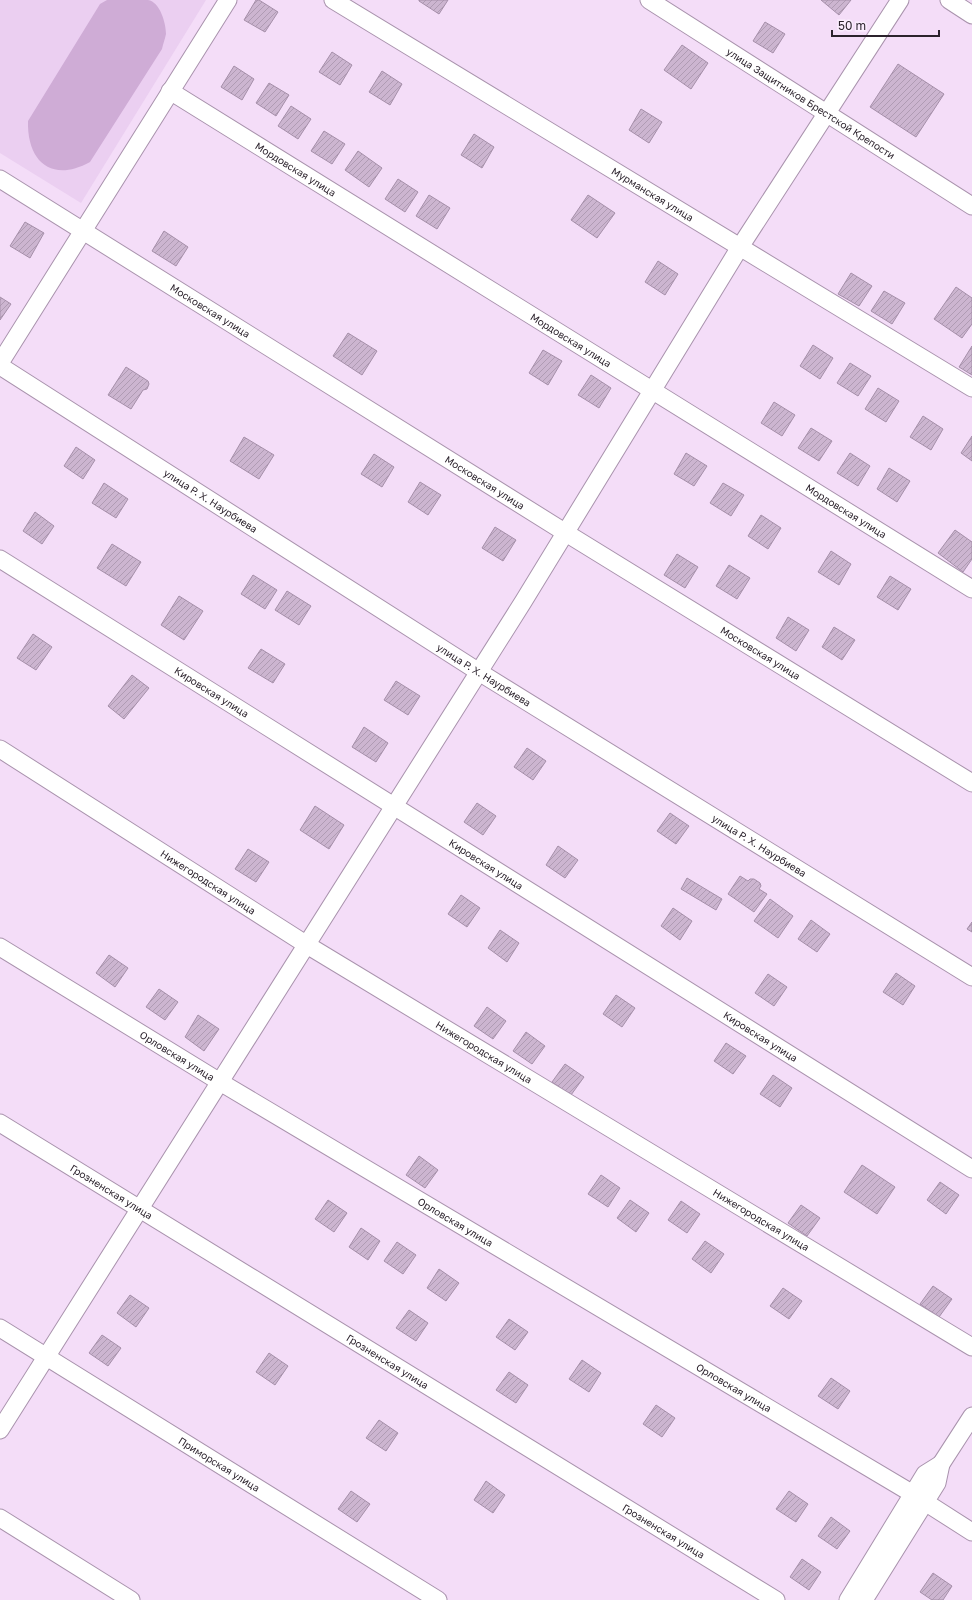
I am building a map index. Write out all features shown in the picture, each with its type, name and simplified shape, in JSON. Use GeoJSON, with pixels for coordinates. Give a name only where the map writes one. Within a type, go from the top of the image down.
{"type":"FeatureCollection","features":[{"type":"Feature","properties":{"kind":"street"},"geometry":{"type":"LineString","coordinates":[[0,363],[228,0]]}},
{"type":"Feature","properties":{"kind":"street","name":"Мурманская улица"},"geometry":{"type":"LineString","coordinates":[[333,0],[972,388]]}},
{"type":"Feature","properties":{"kind":"street","name":"улица Защитников Брестской Крепости"},"geometry":{"type":"LineString","coordinates":[[649,0],[972,206]]}},
{"type":"Feature","properties":{"kind":"street"},"geometry":{"type":"LineString","coordinates":[[0,1430],[480,672],[740,247],[900,0]]}},
{"type":"Feature","properties":{"kind":"street"},"geometry":{"type":"LineString","coordinates":[[949,0],[972,15]]}},
{"type":"Feature","properties":{"kind":"street","name":"Мордовская улица"},"geometry":{"type":"LineString","coordinates":[[170,91],[972,589]]}},
{"type":"Feature","properties":{"kind":"street","name":"Московская улица"},"geometry":{"type":"LineString","coordinates":[[0,179],[82,232],[566,533],[972,783]]}},
{"type":"Feature","properties":{"kind":"street","name":"улица Р. Х. Наурбиева"},"geometry":{"type":"LineString","coordinates":[[0,366],[480,672],[972,978]]}},
{"type":"Feature","properties":{"kind":"street","name":"Кировская улица"},"geometry":{"type":"LineString","coordinates":[[0,559],[972,1169]]}},
{"type":"Feature","properties":{"kind":"street","name":"Нижегородская улица"},"geometry":{"type":"LineString","coordinates":[[0,749],[307,944],[972,1347]]}},
{"type":"Feature","properties":{"kind":"street","name":"Орловская улица"},"geometry":{"type":"LineString","coordinates":[[0,948],[220,1082],[919,1498],[972,1532]]}},
{"type":"Feature","properties":{"kind":"street","name":"Грозненская улица"},"geometry":{"type":"LineString","coordinates":[[0,1123],[776,1600]]}},
{"type":"Feature","properties":{"kind":"street","name":"Приморская улица"},"geometry":{"type":"LineString","coordinates":[[0,1328],[438,1600]]}},
{"type":"Feature","properties":{"kind":"street"},"geometry":{"type":"LineString","coordinates":[[864,1600],[919,1498],[925,1474],[941,1464],[972,1416]]}},
{"type":"Feature","properties":{"kind":"street"},"geometry":{"type":"LineString","coordinates":[[848,1600],[919,1498]]}},
{"type":"Feature","properties":{"kind":"street"},"geometry":{"type":"LineString","coordinates":[[0,1518],[132,1600]]}},
{"type":"Feature","properties":{"kind":"shaded area"},"geometry":{"type":"Polygon","coordinates":[[[0,0],[206,0],[81,203],[0,153],[0,0]]]}},
{"type":"Feature","properties":{"kind":"shaded area"},"geometry":{"type":"Polygon","coordinates":[[[107,0],[148,0],[156,5],[162,14],[166,29],[162,49],[90,162],[76,168],[64,170],[53,169],[44,165],[37,158],[32,148],[28,121],[100,4],[107,0]]]}},
{"type":"Feature","properties":{"kind":"building"},"geometry":{"type":"Polygon","coordinates":[[[256,0],[259,0],[278,12],[265,32],[244,20],[256,0]]]}},
{"type":"Feature","properties":{"kind":"building"},"geometry":{"type":"Polygon","coordinates":[[[419,0],[448,0],[439,14],[419,0]]]}},
{"type":"Feature","properties":{"kind":"building"},"geometry":{"type":"Polygon","coordinates":[[[821,0],[851,0],[839,15],[821,0]]]}},
{"type":"Feature","properties":{"kind":"building"},"geometry":{"type":"Polygon","coordinates":[[[765,22],[785,34],[773,53],[753,41],[765,22]]]}},
{"type":"Feature","properties":{"kind":"building"},"geometry":{"type":"Polygon","coordinates":[[[682,45],[708,63],[691,89],[664,70],[682,45]]]}},
{"type":"Feature","properties":{"kind":"building"},"geometry":{"type":"Polygon","coordinates":[[[332,52],[352,65],[340,85],[319,72],[332,52]]]}},
{"type":"Feature","properties":{"kind":"building"},"geometry":{"type":"Polygon","coordinates":[[[898,64],[944,94],[916,137],[870,107],[898,64]]]}},
{"type":"Feature","properties":{"kind":"building"},"geometry":{"type":"Polygon","coordinates":[[[234,66],[254,79],[242,100],[221,87],[234,66]]]}},
{"type":"Feature","properties":{"kind":"building"},"geometry":{"type":"Polygon","coordinates":[[[382,71],[402,84],[390,105],[369,92],[382,71]]]}},
{"type":"Feature","properties":{"kind":"building"},"geometry":{"type":"Polygon","coordinates":[[[269,83],[289,95],[276,116],[256,103],[269,83]]]}},
{"type":"Feature","properties":{"kind":"building"},"geometry":{"type":"Polygon","coordinates":[[[291,106],[311,119],[298,139],[278,126],[291,106]]]}},
{"type":"Feature","properties":{"kind":"building"},"geometry":{"type":"Polygon","coordinates":[[[641,109],[662,122],[649,143],[629,130],[641,109]]]}},
{"type":"Feature","properties":{"kind":"building"},"geometry":{"type":"Polygon","coordinates":[[[324,131],[345,144],[332,164],[311,151],[324,131]]]}},
{"type":"Feature","properties":{"kind":"building"},"geometry":{"type":"Polygon","coordinates":[[[474,134],[494,147],[482,168],[461,155],[474,134]]]}},
{"type":"Feature","properties":{"kind":"building"},"geometry":{"type":"Polygon","coordinates":[[[358,151],[382,168],[369,187],[345,170],[358,151]]]}},
{"type":"Feature","properties":{"kind":"building"},"geometry":{"type":"Polygon","coordinates":[[[398,179],[418,192],[405,212],[385,199],[398,179]]]}},
{"type":"Feature","properties":{"kind":"building"},"geometry":{"type":"Polygon","coordinates":[[[429,195],[450,208],[437,229],[416,216],[429,195]]]}},
{"type":"Feature","properties":{"kind":"building"},"geometry":{"type":"Polygon","coordinates":[[[588,195],[615,213],[597,238],[571,220],[588,195]]]}},
{"type":"Feature","properties":{"kind":"building"},"geometry":{"type":"Polygon","coordinates":[[[25,222],[44,233],[30,258],[10,246],[25,222]]]}},
{"type":"Feature","properties":{"kind":"building"},"geometry":{"type":"Polygon","coordinates":[[[164,231],[188,247],[176,266],[152,251],[164,231]]]}},
{"type":"Feature","properties":{"kind":"building"},"geometry":{"type":"Polygon","coordinates":[[[658,261],[678,274],[665,295],[645,282],[658,261]]]}},
{"type":"Feature","properties":{"kind":"building"},"geometry":{"type":"Polygon","coordinates":[[[851,273],[872,286],[859,306],[838,294],[851,273]]]}},
{"type":"Feature","properties":{"kind":"building"},"geometry":{"type":"Polygon","coordinates":[[[956,287],[972,298],[972,324],[962,338],[934,319],[956,287]]]}},
{"type":"Feature","properties":{"kind":"building"},"geometry":{"type":"Polygon","coordinates":[[[884,291],[905,303],[892,324],[871,311],[884,291]]]}},
{"type":"Feature","properties":{"kind":"building"},"geometry":{"type":"Polygon","coordinates":[[[0,297],[11,304],[0,320],[0,297]]]}},
{"type":"Feature","properties":{"kind":"building"},"geometry":{"type":"Polygon","coordinates":[[[348,333],[377,351],[362,375],[333,356],[348,333]]]}},
{"type":"Feature","properties":{"kind":"building"},"geometry":{"type":"Polygon","coordinates":[[[813,345],[833,358],[820,379],[800,366],[813,345]]]}},
{"type":"Feature","properties":{"kind":"building"},"geometry":{"type":"Polygon","coordinates":[[[972,346],[972,375],[959,367],[972,346]]]}},
{"type":"Feature","properties":{"kind":"building"},"geometry":{"type":"Polygon","coordinates":[[[543,350],[562,361],[548,385],[529,373],[543,350]]]}},
{"type":"Feature","properties":{"kind":"building"},"geometry":{"type":"Polygon","coordinates":[[[850,363],[871,376],[858,396],[837,383],[850,363]]]}},
{"type":"Feature","properties":{"kind":"building"},"geometry":{"type":"Polygon","coordinates":[[[126,367],[148,381],[149,384],[147,389],[143,390],[131,409],[108,395],[126,367]]]}},
{"type":"Feature","properties":{"kind":"building"},"geometry":{"type":"Polygon","coordinates":[[[591,375],[611,388],[599,408],[578,395],[591,375]]]}},
{"type":"Feature","properties":{"kind":"building"},"geometry":{"type":"Polygon","coordinates":[[[878,388],[899,401],[886,422],[865,409],[878,388]]]}},
{"type":"Feature","properties":{"kind":"building"},"geometry":{"type":"Polygon","coordinates":[[[774,402],[795,415],[782,436],[761,423],[774,402]]]}},
{"type":"Feature","properties":{"kind":"building"},"geometry":{"type":"Polygon","coordinates":[[[923,416],[943,429],[931,450],[910,437],[923,416]]]}},
{"type":"Feature","properties":{"kind":"building"},"geometry":{"type":"Polygon","coordinates":[[[811,428],[832,441],[819,461],[798,448],[811,428]]]}},
{"type":"Feature","properties":{"kind":"building"},"geometry":{"type":"Polygon","coordinates":[[[972,436],[972,461],[961,453],[972,436]]]}},
{"type":"Feature","properties":{"kind":"building"},"geometry":{"type":"Polygon","coordinates":[[[244,437],[274,455],[259,479],[230,461],[244,437]]]}},
{"type":"Feature","properties":{"kind":"building"},"geometry":{"type":"Polygon","coordinates":[[[76,447],[95,460],[83,479],[64,466],[76,447]]]}},
{"type":"Feature","properties":{"kind":"building"},"geometry":{"type":"Polygon","coordinates":[[[686,453],[707,466],[694,486],[674,474],[686,453]]]}},
{"type":"Feature","properties":{"kind":"building"},"geometry":{"type":"Polygon","coordinates":[[[850,453],[870,466],[858,486],[837,473],[850,453]]]}},
{"type":"Feature","properties":{"kind":"building"},"geometry":{"type":"Polygon","coordinates":[[[374,454],[394,467],[382,487],[361,474],[374,454]]]}},
{"type":"Feature","properties":{"kind":"building"},"geometry":{"type":"Polygon","coordinates":[[[889,468],[910,481],[897,502],[877,489],[889,468]]]}},
{"type":"Feature","properties":{"kind":"building"},"geometry":{"type":"Polygon","coordinates":[[[420,482],[441,495],[428,515],[408,502],[420,482]]]}},
{"type":"Feature","properties":{"kind":"building"},"geometry":{"type":"Polygon","coordinates":[[[104,483],[128,499],[116,518],[92,503],[104,483]]]}},
{"type":"Feature","properties":{"kind":"building"},"geometry":{"type":"Polygon","coordinates":[[[723,483],[744,495],[731,516],[710,503],[723,483]]]}},
{"type":"Feature","properties":{"kind":"building"},"geometry":{"type":"Polygon","coordinates":[[[35,512],[54,526],[42,544],[23,531],[35,512]]]}},
{"type":"Feature","properties":{"kind":"building"},"geometry":{"type":"Polygon","coordinates":[[[761,515],[781,528],[768,549],[748,536],[761,515]]]}},
{"type":"Feature","properties":{"kind":"building"},"geometry":{"type":"Polygon","coordinates":[[[495,527],[516,540],[503,561],[482,548],[495,527]]]}},
{"type":"Feature","properties":{"kind":"building"},"geometry":{"type":"Polygon","coordinates":[[[955,530],[972,542],[972,559],[963,572],[938,553],[955,530]]]}},
{"type":"Feature","properties":{"kind":"building"},"geometry":{"type":"Polygon","coordinates":[[[112,544],[141,562],[126,586],[97,568],[112,544]]]}},
{"type":"Feature","properties":{"kind":"building"},"geometry":{"type":"Polygon","coordinates":[[[831,551],[851,564],[839,585],[818,572],[831,551]]]}},
{"type":"Feature","properties":{"kind":"building"},"geometry":{"type":"Polygon","coordinates":[[[677,554],[698,567],[685,588],[664,575],[677,554]]]}},
{"type":"Feature","properties":{"kind":"building"},"geometry":{"type":"Polygon","coordinates":[[[729,565],[750,578],[737,599],[716,586],[729,565]]]}},
{"type":"Feature","properties":{"kind":"building"},"geometry":{"type":"Polygon","coordinates":[[[253,575],[277,590],[265,609],[241,594],[253,575]]]}},
{"type":"Feature","properties":{"kind":"building"},"geometry":{"type":"Polygon","coordinates":[[[890,576],[911,589],[898,610],[877,597],[890,576]]]}},
{"type":"Feature","properties":{"kind":"building"},"geometry":{"type":"Polygon","coordinates":[[[287,591],[311,606],[299,625],[275,610],[287,591]]]}},
{"type":"Feature","properties":{"kind":"building"},"geometry":{"type":"Polygon","coordinates":[[[179,596],[203,611],[184,640],[161,625],[179,596]]]}},
{"type":"Feature","properties":{"kind":"building"},"geometry":{"type":"Polygon","coordinates":[[[788,617],[809,630],[796,651],[776,638],[788,617]]]}},
{"type":"Feature","properties":{"kind":"building"},"geometry":{"type":"Polygon","coordinates":[[[834,627],[855,640],[842,660],[822,647],[834,627]]]}},
{"type":"Feature","properties":{"kind":"building"},"geometry":{"type":"Polygon","coordinates":[[[33,634],[52,647],[36,670],[17,658],[33,634]]]}},
{"type":"Feature","properties":{"kind":"building"},"geometry":{"type":"Polygon","coordinates":[[[261,649],[285,664],[273,683],[248,668],[261,649]]]}},
{"type":"Feature","properties":{"kind":"building"},"geometry":{"type":"Polygon","coordinates":[[[132,675],[149,688],[124,719],[108,706],[132,675]]]}},
{"type":"Feature","properties":{"kind":"building"},"geometry":{"type":"Polygon","coordinates":[[[396,681],[420,696],[408,715],[384,700],[396,681]]]}},
{"type":"Feature","properties":{"kind":"building"},"geometry":{"type":"Polygon","coordinates":[[[364,727],[388,743],[376,762],[352,747],[364,727]]]}},
{"type":"Feature","properties":{"kind":"building"},"geometry":{"type":"Polygon","coordinates":[[[527,748],[546,761],[533,780],[514,767],[527,748]]]}},
{"type":"Feature","properties":{"kind":"building"},"geometry":{"type":"Polygon","coordinates":[[[477,803],[496,816],[483,835],[464,822],[477,803]]]}},
{"type":"Feature","properties":{"kind":"building"},"geometry":{"type":"Polygon","coordinates":[[[315,806],[344,825],[329,849],[300,830],[315,806]]]}},
{"type":"Feature","properties":{"kind":"building"},"geometry":{"type":"Polygon","coordinates":[[[670,813],[689,826],[676,844],[657,831],[670,813]]]}},
{"type":"Feature","properties":{"kind":"building"},"geometry":{"type":"Polygon","coordinates":[[[558,846],[578,860],[565,878],[546,865],[558,846]]]}},
{"type":"Feature","properties":{"kind":"building"},"geometry":{"type":"Polygon","coordinates":[[[248,849],[269,862],[256,882],[235,869],[248,849]]]}},
{"type":"Feature","properties":{"kind":"building"},"geometry":{"type":"Polygon","coordinates":[[[740,876],[748,881],[750,879],[754,879],[760,883],[761,886],[759,889],[767,894],[754,912],[728,894],[740,876]]]}},
{"type":"Feature","properties":{"kind":"building"},"geometry":{"type":"Polygon","coordinates":[[[687,878],[722,899],[716,910],[681,889],[687,878]]]}},
{"type":"Feature","properties":{"kind":"building"},"geometry":{"type":"Polygon","coordinates":[[[461,895],[480,908],[467,927],[448,914],[461,895]]]}},
{"type":"Feature","properties":{"kind":"building"},"geometry":{"type":"Polygon","coordinates":[[[770,899],[793,916],[778,938],[754,921],[770,899]]]}},
{"type":"Feature","properties":{"kind":"building"},"geometry":{"type":"Polygon","coordinates":[[[673,908],[692,921],[680,940],[661,926],[673,908]]]}},
{"type":"Feature","properties":{"kind":"building"},"geometry":{"type":"Polygon","coordinates":[[[811,920],[830,934],[817,952],[798,939],[811,920]]]}},
{"type":"Feature","properties":{"kind":"building"},"geometry":{"type":"Polygon","coordinates":[[[972,922],[972,932],[967,929],[972,922]]]}},
{"type":"Feature","properties":{"kind":"building"},"geometry":{"type":"Polygon","coordinates":[[[500,930],[519,943],[507,962],[488,948],[500,930]]]}},
{"type":"Feature","properties":{"kind":"building"},"geometry":{"type":"Polygon","coordinates":[[[109,955],[128,968],[115,987],[96,973],[109,955]]]}},
{"type":"Feature","properties":{"kind":"building"},"geometry":{"type":"Polygon","coordinates":[[[896,973],[915,986],[903,1005],[883,992],[896,973]]]}},
{"type":"Feature","properties":{"kind":"building"},"geometry":{"type":"Polygon","coordinates":[[[768,974],[787,987],[774,1006],[755,993],[768,974]]]}},
{"type":"Feature","properties":{"kind":"building"},"geometry":{"type":"Polygon","coordinates":[[[159,989],[178,1002],[165,1020],[146,1007],[159,989]]]}},
{"type":"Feature","properties":{"kind":"building"},"geometry":{"type":"Polygon","coordinates":[[[616,995],[635,1008],[622,1027],[603,1014],[616,995]]]}},
{"type":"Feature","properties":{"kind":"building"},"geometry":{"type":"Polygon","coordinates":[[[487,1007],[506,1021],[493,1039],[474,1026],[487,1007]]]}},
{"type":"Feature","properties":{"kind":"building"},"geometry":{"type":"Polygon","coordinates":[[[198,1015],[219,1029],[204,1051],[185,1037],[198,1015]]]}},
{"type":"Feature","properties":{"kind":"building"},"geometry":{"type":"Polygon","coordinates":[[[526,1032],[545,1046],[532,1064],[513,1051],[526,1032]]]}},
{"type":"Feature","properties":{"kind":"building"},"geometry":{"type":"Polygon","coordinates":[[[726,1043],[746,1056],[733,1074],[714,1061],[726,1043]]]}},
{"type":"Feature","properties":{"kind":"building"},"geometry":{"type":"Polygon","coordinates":[[[565,1064],[584,1077],[571,1095],[552,1082],[565,1064]]]}},
{"type":"Feature","properties":{"kind":"building"},"geometry":{"type":"Polygon","coordinates":[[[773,1075],[792,1088],[780,1107],[760,1094],[773,1075]]]}},
{"type":"Feature","properties":{"kind":"building"},"geometry":{"type":"Polygon","coordinates":[[[419,1156],[438,1170],[425,1188],[406,1175],[419,1156]]]}},
{"type":"Feature","properties":{"kind":"building"},"geometry":{"type":"Polygon","coordinates":[[[862,1165],[895,1187],[877,1214],[844,1192],[862,1165]]]}},
{"type":"Feature","properties":{"kind":"building"},"geometry":{"type":"Polygon","coordinates":[[[601,1175],[620,1188],[608,1207],[588,1194],[601,1175]]]}},
{"type":"Feature","properties":{"kind":"building"},"geometry":{"type":"Polygon","coordinates":[[[940,1182],[959,1195],[946,1214],[927,1200],[940,1182]]]}},
{"type":"Feature","properties":{"kind":"building"},"geometry":{"type":"Polygon","coordinates":[[[328,1200],[347,1213],[334,1232],[315,1219],[328,1200]]]}},
{"type":"Feature","properties":{"kind":"building"},"geometry":{"type":"Polygon","coordinates":[[[630,1200],[649,1213],[636,1232],[617,1218],[630,1200]]]}},
{"type":"Feature","properties":{"kind":"building"},"geometry":{"type":"Polygon","coordinates":[[[681,1201],[700,1214],[687,1233],[668,1220],[681,1201]]]}},
{"type":"Feature","properties":{"kind":"building"},"geometry":{"type":"Polygon","coordinates":[[[801,1205],[820,1218],[807,1236],[788,1223],[801,1205]]]}},
{"type":"Feature","properties":{"kind":"building"},"geometry":{"type":"Polygon","coordinates":[[[361,1228],[380,1241],[368,1260],[349,1247],[361,1228]]]}},
{"type":"Feature","properties":{"kind":"building"},"geometry":{"type":"Polygon","coordinates":[[[705,1241],[724,1254],[711,1273],[692,1259],[705,1241]]]}},
{"type":"Feature","properties":{"kind":"building"},"geometry":{"type":"Polygon","coordinates":[[[397,1242],[416,1255],[403,1274],[384,1261],[397,1242]]]}},
{"type":"Feature","properties":{"kind":"building"},"geometry":{"type":"Polygon","coordinates":[[[439,1269],[459,1283],[446,1301],[427,1288],[439,1269]]]}},
{"type":"Feature","properties":{"kind":"building"},"geometry":{"type":"Polygon","coordinates":[[[933,1286],[952,1299],[939,1317],[920,1304],[933,1286]]]}},
{"type":"Feature","properties":{"kind":"building"},"geometry":{"type":"Polygon","coordinates":[[[783,1288],[802,1301],[789,1319],[770,1306],[783,1288]]]}},
{"type":"Feature","properties":{"kind":"building"},"geometry":{"type":"Polygon","coordinates":[[[130,1295],[149,1308],[136,1327],[117,1313],[130,1295]]]}},
{"type":"Feature","properties":{"kind":"building"},"geometry":{"type":"Polygon","coordinates":[[[409,1310],[428,1323],[416,1341],[396,1328],[409,1310]]]}},
{"type":"Feature","properties":{"kind":"building"},"geometry":{"type":"Polygon","coordinates":[[[509,1319],[528,1332],[515,1350],[496,1337],[509,1319]]]}},
{"type":"Feature","properties":{"kind":"building"},"geometry":{"type":"Polygon","coordinates":[[[102,1335],[121,1348],[108,1366],[89,1353],[102,1335]]]}},
{"type":"Feature","properties":{"kind":"building"},"geometry":{"type":"Polygon","coordinates":[[[269,1353],[288,1366],[275,1385],[256,1372],[269,1353]]]}},
{"type":"Feature","properties":{"kind":"building"},"geometry":{"type":"Polygon","coordinates":[[[582,1360],[601,1373],[589,1392],[569,1379],[582,1360]]]}},
{"type":"Feature","properties":{"kind":"building"},"geometry":{"type":"Polygon","coordinates":[[[509,1372],[528,1385],[516,1403],[496,1390],[509,1372]]]}},
{"type":"Feature","properties":{"kind":"building"},"geometry":{"type":"Polygon","coordinates":[[[831,1378],[850,1391],[838,1409],[818,1396],[831,1378]]]}},
{"type":"Feature","properties":{"kind":"building"},"geometry":{"type":"Polygon","coordinates":[[[656,1405],[675,1418],[662,1437],[643,1424],[656,1405]]]}},
{"type":"Feature","properties":{"kind":"building"},"geometry":{"type":"Polygon","coordinates":[[[379,1420],[398,1433],[386,1451],[366,1438],[379,1420]]]}},
{"type":"Feature","properties":{"kind":"building"},"geometry":{"type":"Polygon","coordinates":[[[486,1481],[505,1495],[493,1513],[474,1500],[486,1481]]]}},
{"type":"Feature","properties":{"kind":"building"},"geometry":{"type":"Polygon","coordinates":[[[351,1491],[370,1504],[357,1522],[338,1509],[351,1491]]]}},
{"type":"Feature","properties":{"kind":"building"},"geometry":{"type":"Polygon","coordinates":[[[789,1491],[808,1504],[796,1522],[776,1509],[789,1491]]]}},
{"type":"Feature","properties":{"kind":"building"},"geometry":{"type":"Polygon","coordinates":[[[831,1517],[850,1531],[837,1549],[818,1536],[831,1517]]]}},
{"type":"Feature","properties":{"kind":"building"},"geometry":{"type":"Polygon","coordinates":[[[802,1559],[821,1572],[809,1590],[790,1577],[802,1559]]]}},
{"type":"Feature","properties":{"kind":"building"},"geometry":{"type":"Polygon","coordinates":[[[933,1573],[952,1586],[943,1600],[932,1600],[920,1592],[933,1573]]]}}]}
